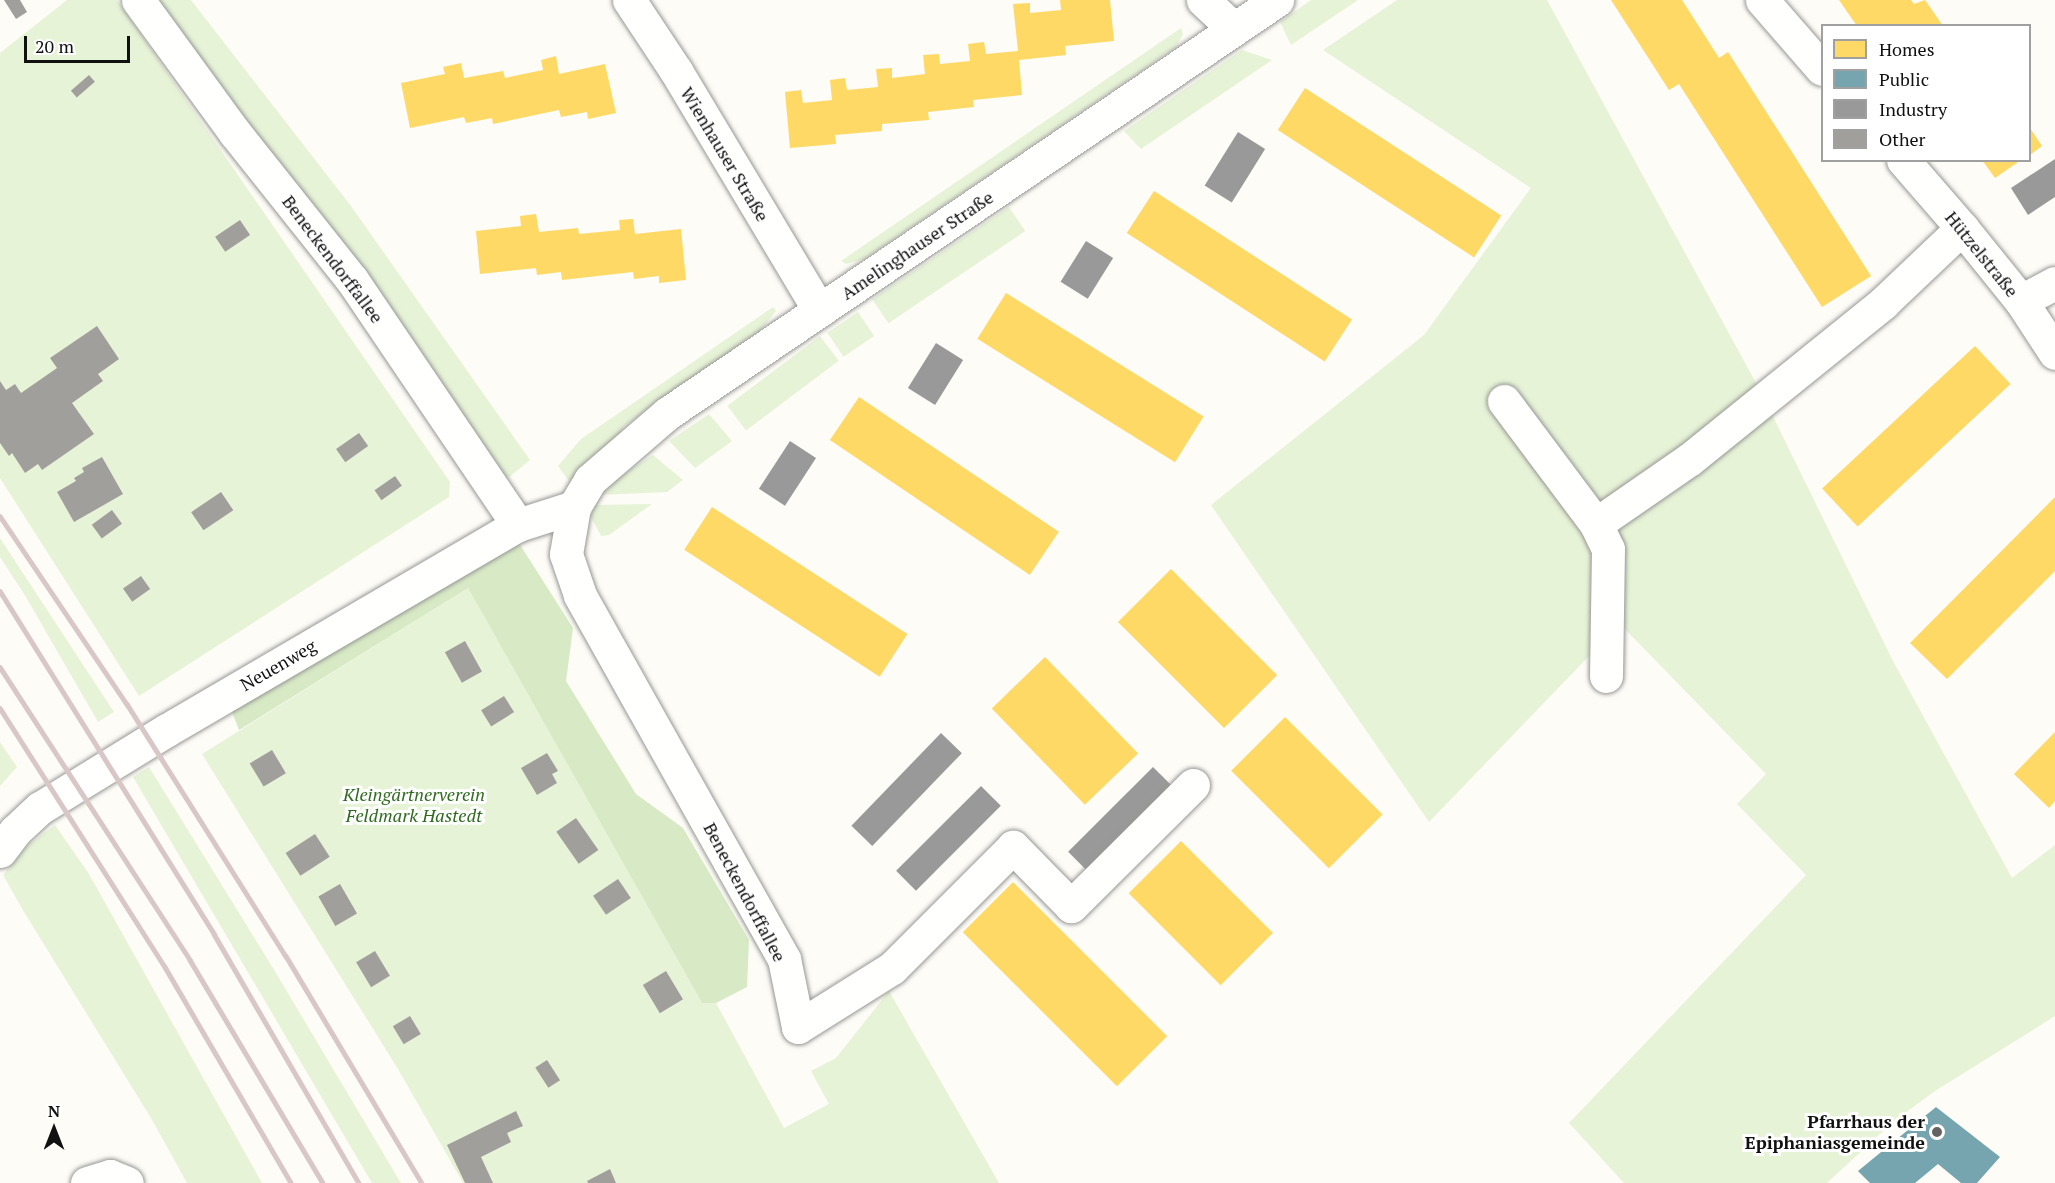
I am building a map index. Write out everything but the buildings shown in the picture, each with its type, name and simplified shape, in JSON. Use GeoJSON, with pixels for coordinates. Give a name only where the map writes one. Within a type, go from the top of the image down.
{"type":"FeatureCollection","features":[{"type":"Feature","properties":{"kind":"street","name":"Beneckendorffallee"},"geometry":{"type":"LineString","coordinates":[[138,0],[235,134],[352,280],[518,525]]}},
{"type":"Feature","properties":{"kind":"street","name":"Wienhauser Straße"},"geometry":{"type":"LineString","coordinates":[[629,0],[676,71],[819,310]]}},
{"type":"Feature","properties":{"kind":"street"},"geometry":{"type":"LineString","coordinates":[[1203,0],[1234,29]]}},
{"type":"Feature","properties":{"kind":"street","name":"Amelinghauser Straße"},"geometry":{"type":"LineString","coordinates":[[574,507],[590,480],[668,413],[1024,174],[1277,0]]}},
{"type":"Feature","properties":{"kind":"street"},"geometry":{"type":"LineString","coordinates":[[1762,0],[1821,68]]}},
{"type":"Feature","properties":{"kind":"street","name":"Hützelstraße"},"geometry":{"type":"LineString","coordinates":[[1905,162],[1962,228],[2021,302],[2055,353]]}},
{"type":"Feature","properties":{"kind":"street"},"geometry":{"type":"LineString","coordinates":[[1596,524],[1708,444],[1883,303],[1962,228]]}},
{"type":"Feature","properties":{"kind":"street"},"geometry":{"type":"LineString","coordinates":[[2021,302],[2055,283]]}},
{"type":"Feature","properties":{"kind":"street"},"geometry":{"type":"LineString","coordinates":[[1504,401],[1596,524],[1608,549],[1606,676]]}},
{"type":"Feature","properties":{"kind":"street","name":"Beneckendorffallee"},"geometry":{"type":"LineString","coordinates":[[574,507],[566,554],[580,595],[784,959],[798,1027],[892,968],[1013,847],[1071,906],[1193,785]]}},
{"type":"Feature","properties":{"kind":"street","name":"Neuenweg"},"geometry":{"type":"LineString","coordinates":[[0,851],[15,831],[40,808],[518,525],[574,507]]}},
{"type":"Feature","properties":{"kind":"street"},"geometry":{"type":"LineString","coordinates":[[87,1183],[110,1176],[127,1183]]}},
{"type":"Feature","properties":{"kind":"green space"},"geometry":{"type":"Polygon","coordinates":[[[67,0],[117,0],[450,482],[449,497],[139,696],[0,478],[0,53],[67,0]]]}},
{"type":"Feature","properties":{"kind":"green space"},"geometry":{"type":"Polygon","coordinates":[[[153,0],[191,0],[351,206],[530,460],[503,482],[390,306],[153,0]]]}},
{"type":"Feature","properties":{"kind":"green space"},"geometry":{"type":"Polygon","coordinates":[[[1311,0],[1358,0],[1291,45],[1280,22],[1311,0]]]}},
{"type":"Feature","properties":{"kind":"green space"},"geometry":{"type":"Polygon","coordinates":[[[1397,0],[1547,0],[1761,392],[1893,661],[2012,878],[2055,845],[2055,1016],[1935,1091],[1894,1121],[1827,1183],[1624,1183],[1569,1123],[1806,875],[1737,804],[1766,774],[1620,624],[1429,822],[1211,505],[1424,335],[1531,188],[1323,50],[1397,0]]]}},
{"type":"Feature","properties":{"kind":"green space"},"geometry":{"type":"Polygon","coordinates":[[[1181,28],[1183,34],[1176,47],[864,259],[846,264],[841,261],[1181,28]]]}},
{"type":"Feature","properties":{"kind":"green space"},"geometry":{"type":"Polygon","coordinates":[[[1242,50],[1272,60],[1141,149],[1124,131],[1242,50]]]}},
{"type":"Feature","properties":{"kind":"green space"},"geometry":{"type":"Polygon","coordinates":[[[1009,207],[1025,231],[888,323],[872,299],[1009,207]]]}},
{"type":"Feature","properties":{"kind":"green space"},"geometry":{"type":"Polygon","coordinates":[[[773,307],[776,311],[760,331],[624,426],[615,445],[571,484],[558,466],[581,439],[773,307]]]}},
{"type":"Feature","properties":{"kind":"green space"},"geometry":{"type":"Polygon","coordinates":[[[858,312],[874,336],[844,357],[827,333],[858,312]]]}},
{"type":"Feature","properties":{"kind":"green space"},"geometry":{"type":"Polygon","coordinates":[[[820,336],[839,361],[746,431],[727,406],[820,336]]]}},
{"type":"Feature","properties":{"kind":"green space"},"geometry":{"type":"Polygon","coordinates":[[[709,414],[732,441],[695,468],[669,441],[709,414]]]}},
{"type":"Feature","properties":{"kind":"green space"},"geometry":{"type":"Polygon","coordinates":[[[653,455],[683,480],[667,492],[599,495],[606,485],[653,455]]]}},
{"type":"Feature","properties":{"kind":"green space"},"geometry":{"type":"Polygon","coordinates":[[[652,504],[609,535],[601,536],[591,517],[594,505],[652,504]]]}},
{"type":"Feature","properties":{"kind":"green space"},"geometry":{"type":"Polygon","coordinates":[[[0,538],[114,712],[98,722],[26,597],[0,557],[0,538]]]}},
{"type":"Feature","properties":{"kind":"green space"},"geometry":{"type":"Polygon","coordinates":[[[517,540],[573,628],[566,681],[636,794],[683,828],[749,940],[747,987],[716,1003],[702,1003],[468,588],[239,730],[230,707],[517,540]]]}},
{"type":"Feature","properties":{"kind":"green space","name":"Kleingärtnerverein Feldmark Hastedt"},"geometry":{"type":"Polygon","coordinates":[[[468,588],[702,1003],[716,1003],[784,1128],[829,1104],[811,1071],[836,1058],[889,991],[999,1183],[463,1183],[398,1069],[202,754],[468,588]]]}},
{"type":"Feature","properties":{"kind":"green space"},"geometry":{"type":"Polygon","coordinates":[[[0,742],[17,767],[0,786],[0,742]]]}},
{"type":"Feature","properties":{"kind":"green space"},"geometry":{"type":"Polygon","coordinates":[[[149,767],[273,968],[401,1183],[372,1183],[133,777],[149,767]]]}},
{"type":"Feature","properties":{"kind":"green space"},"geometry":{"type":"Polygon","coordinates":[[[55,825],[89,874],[262,1183],[187,1183],[151,1118],[24,912],[3,875],[26,847],[55,825]]]}},
{"type":"Feature","properties":{"kind":"railway"},"geometry":{"type":"LineString","coordinates":[[0,516],[127,704],[286,956],[422,1183]]}},
{"type":"Feature","properties":{"kind":"railway"},"geometry":{"type":"LineString","coordinates":[[0,591],[214,934],[359,1183]]}},
{"type":"Feature","properties":{"kind":"railway"},"geometry":{"type":"LineString","coordinates":[[0,667],[190,960],[323,1183]]}},
{"type":"Feature","properties":{"kind":"railway"},"geometry":{"type":"LineString","coordinates":[[0,708],[165,967],[291,1183]]}},
{"type":"Feature","properties":{"kind":"place","name":"Pfarrhaus der Epiphaniasgemeinde"},"geometry":{"type":"Point","coordinates":[1937,1132]}}]}
